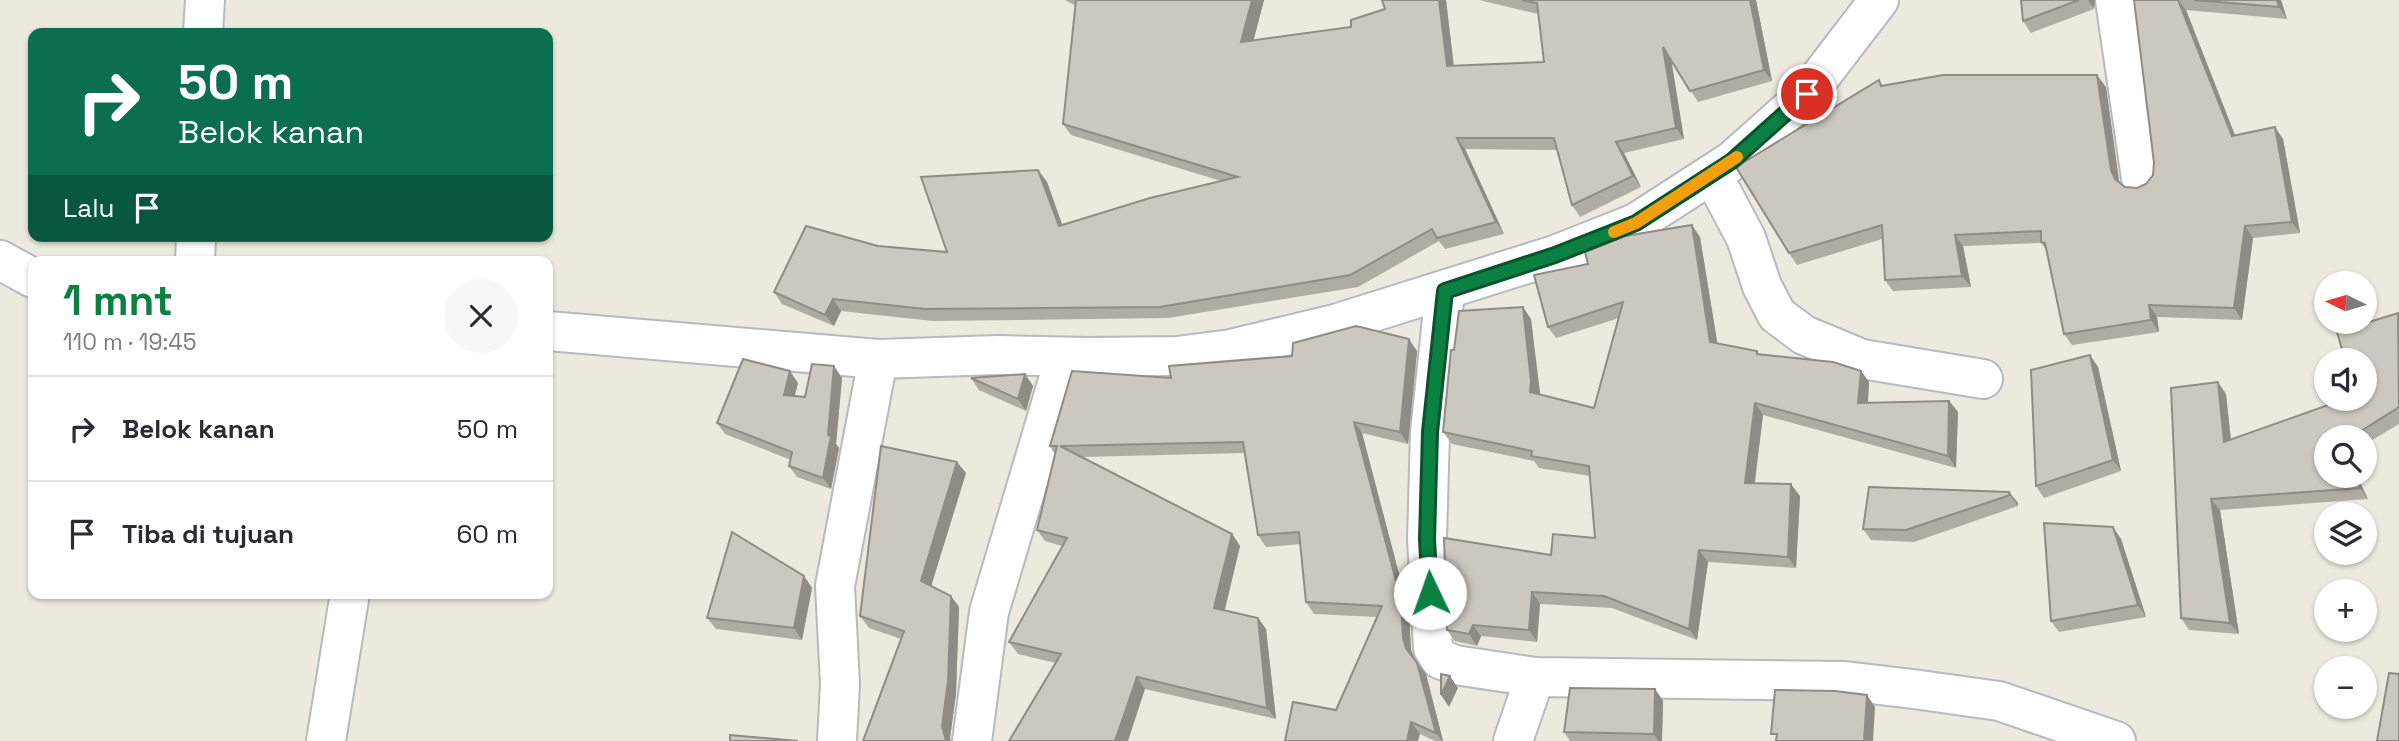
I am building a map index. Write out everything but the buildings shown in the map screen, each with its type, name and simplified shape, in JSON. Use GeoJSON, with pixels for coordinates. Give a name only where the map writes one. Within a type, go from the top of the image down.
{"type":"FeatureCollection","features":[{"type":"Feature","properties":{"kind":"street"},"geometry":{"type":"LineString","coordinates":[[203,28],[205,0]]}},
{"type":"Feature","properties":{"kind":"street"},"geometry":{"type":"LineString","coordinates":[[553,331],[878,359],[998,355],[1177,356],[1231,349],[1335,324],[1555,255],[1636,223],[1732,161],[1807,94],[1879,0]]}},
{"type":"Feature","properties":{"kind":"street"},"geometry":{"type":"LineString","coordinates":[[2115,0],[2141,178]]}},
{"type":"Feature","properties":{"kind":"street"},"geometry":{"type":"LineString","coordinates":[[1713,174],[1746,237],[1762,286],[1777,315],[1804,335],[1862,359],[1983,379]]}},
{"type":"Feature","properties":{"kind":"street"},"geometry":{"type":"LineString","coordinates":[[0,260],[28,275]]}},
{"type":"Feature","properties":{"kind":"street"},"geometry":{"type":"LineString","coordinates":[[1445,291],[1430,432],[1427,539],[1433,648],[1440,659],[1455,665],[1535,677],[1845,681],[1999,701],[2116,741]]}},
{"type":"Feature","properties":{"kind":"street"},"geometry":{"type":"LineString","coordinates":[[972,741],[989,612],[1065,357]]}},
{"type":"Feature","properties":{"kind":"street"},"geometry":{"type":"LineString","coordinates":[[837,741],[840,684],[835,586],[878,359]]}},
{"type":"Feature","properties":{"kind":"street"},"geometry":{"type":"LineString","coordinates":[[326,741],[349,599]]}},
{"type":"Feature","properties":{"kind":"street"},"geometry":{"type":"LineString","coordinates":[[1513,741],[1535,677]]}},
{"type":"Feature","properties":{"kind":"slow traffic"},"geometry":{"type":"LineString","coordinates":[[1614,232],[1636,223],[1737,157]]}},
{"type":"Feature","properties":{"kind":"route"},"geometry":{"type":"LineString","coordinates":[[1430,593],[1427,539],[1430,432],[1445,291],[1555,255],[1636,223],[1732,161],[1807,94]]}}]}
